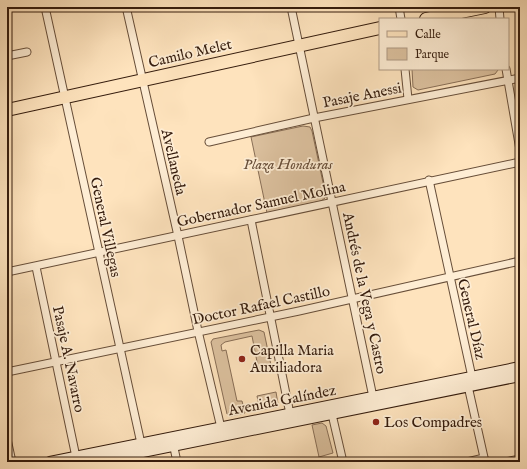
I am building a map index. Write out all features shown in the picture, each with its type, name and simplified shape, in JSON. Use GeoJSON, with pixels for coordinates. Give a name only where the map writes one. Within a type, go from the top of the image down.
{"type":"FeatureCollection","features":[{"type":"Feature","properties":{"kind":"main road"},"geometry":{"type":"LineString","coordinates":[[431,18],[485,7]]}},
{"type":"Feature","properties":{"kind":"main road","name":"Camilo Melet"},"geometry":{"type":"LineString","coordinates":[[7,110],[379,28]]}},
{"type":"Feature","properties":{"kind":"main road","name":"Avenida Galíndez"},"geometry":{"type":"LineString","coordinates":[[50,462],[142,448],[470,382],[520,367]]}},
{"type":"Feature","properties":{"kind":"main road","name":"Avenida Galíndez"},"geometry":{"type":"LineString","coordinates":[[222,432],[290,414],[331,410],[373,397],[520,376]]}},
{"type":"Feature","properties":{"kind":"main road","name":"Avenida Galíndez"},"geometry":{"type":"LineString","coordinates":[[93,462],[142,448]]}},
{"type":"Feature","properties":{"kind":"street","name":"General Villegas"},"geometry":{"type":"LineString","coordinates":[[45,7],[142,448]]}},
{"type":"Feature","properties":{"kind":"street","name":"Andrés de la Vega y Castro"},"geometry":{"type":"LineString","coordinates":[[290,7],[373,397]]}},
{"type":"Feature","properties":{"kind":"street"},"geometry":{"type":"LineString","coordinates":[[399,7],[400,18]]}},
{"type":"Feature","properties":{"kind":"street"},"geometry":{"type":"LineString","coordinates":[[499,7],[500,18]]}},
{"type":"Feature","properties":{"kind":"street","name":"Avellaneda"},"geometry":{"type":"LineString","coordinates":[[127,11],[222,432]]}},
{"type":"Feature","properties":{"kind":"street"},"geometry":{"type":"LineString","coordinates":[[7,56],[27,52]]}},
{"type":"Feature","properties":{"kind":"street"},"geometry":{"type":"LineString","coordinates":[[405,70],[408,99]]}},
{"type":"Feature","properties":{"kind":"street"},"geometry":{"type":"LineString","coordinates":[[506,70],[520,150]]}},
{"type":"Feature","properties":{"kind":"street","name":"Pasaje Anessi"},"geometry":{"type":"LineString","coordinates":[[209,142],[314,118],[520,78]]}},
{"type":"Feature","properties":{"kind":"street","name":"Gobernador Samuel Molina"},"geometry":{"type":"LineString","coordinates":[[7,272],[36,267],[429,180],[520,162]]}},
{"type":"Feature","properties":{"kind":"street","name":"General Díaz"},"geometry":{"type":"LineString","coordinates":[[429,180],[470,382],[484,460]]}},
{"type":"Feature","properties":{"kind":"street"},"geometry":{"type":"LineString","coordinates":[[251,220],[290,414]]}},
{"type":"Feature","properties":{"kind":"street","name":"Doctor Rafael Castillo"},"geometry":{"type":"LineString","coordinates":[[7,372],[270,317],[520,261]]}},
{"type":"Feature","properties":{"kind":"street","name":"Pasaje A. Navarro"},"geometry":{"type":"LineString","coordinates":[[36,267],[76,457]]}},
{"type":"Feature","properties":{"kind":"street"},"geometry":{"type":"LineString","coordinates":[[331,410],[343,462]]}},
{"type":"Feature","properties":{"kind":"street"},"geometry":{"type":"LineString","coordinates":[[7,440],[12,462]]}},
{"type":"Feature","properties":{"kind":"street"},"geometry":{"type":"LineString","coordinates":[[173,442],[178,462]]}},
{"type":"Feature","properties":{"kind":"street"},"geometry":{"type":"LineString","coordinates":[[505,462],[520,459]]}},
{"type":"Feature","properties":{"kind":"street"},"geometry":{"type":"LineString","coordinates":[[467,462],[484,460]]}},
{"type":"Feature","properties":{"kind":"green space"},"geometry":{"type":"Polygon","coordinates":[[[412,70],[498,70],[495,74],[418,90],[413,87],[412,70]]]}},
{"type":"Feature","properties":{"kind":"green space","name":"Plaza Honduras"},"geometry":{"type":"Polygon","coordinates":[[[303,126],[310,127],[312,131],[325,198],[321,201],[267,213],[251,137],[303,126]]]}},
{"type":"Feature","properties":{"kind":"green space"},"geometry":{"type":"Polygon","coordinates":[[[259,330],[264,332],[272,370],[259,372],[252,336],[225,342],[221,345],[222,351],[226,350],[237,401],[242,401],[245,413],[231,416],[227,414],[211,342],[213,339],[259,330]]]}},
{"type":"Feature","properties":{"kind":"green space"},"geometry":{"type":"Polygon","coordinates":[[[276,392],[277,407],[260,410],[257,396],[276,392]]]}},
{"type":"Feature","properties":{"kind":"green space"},"geometry":{"type":"Polygon","coordinates":[[[322,423],[326,426],[333,453],[319,457],[312,425],[322,423]]]}},
{"type":"Feature","properties":{"kind":"place","name":"Capilla Maria Auxiliadora"},"geometry":{"type":"Point","coordinates":[242,359]}},
{"type":"Feature","properties":{"kind":"place","name":"Los Compadres"},"geometry":{"type":"Point","coordinates":[376,422]}}]}
